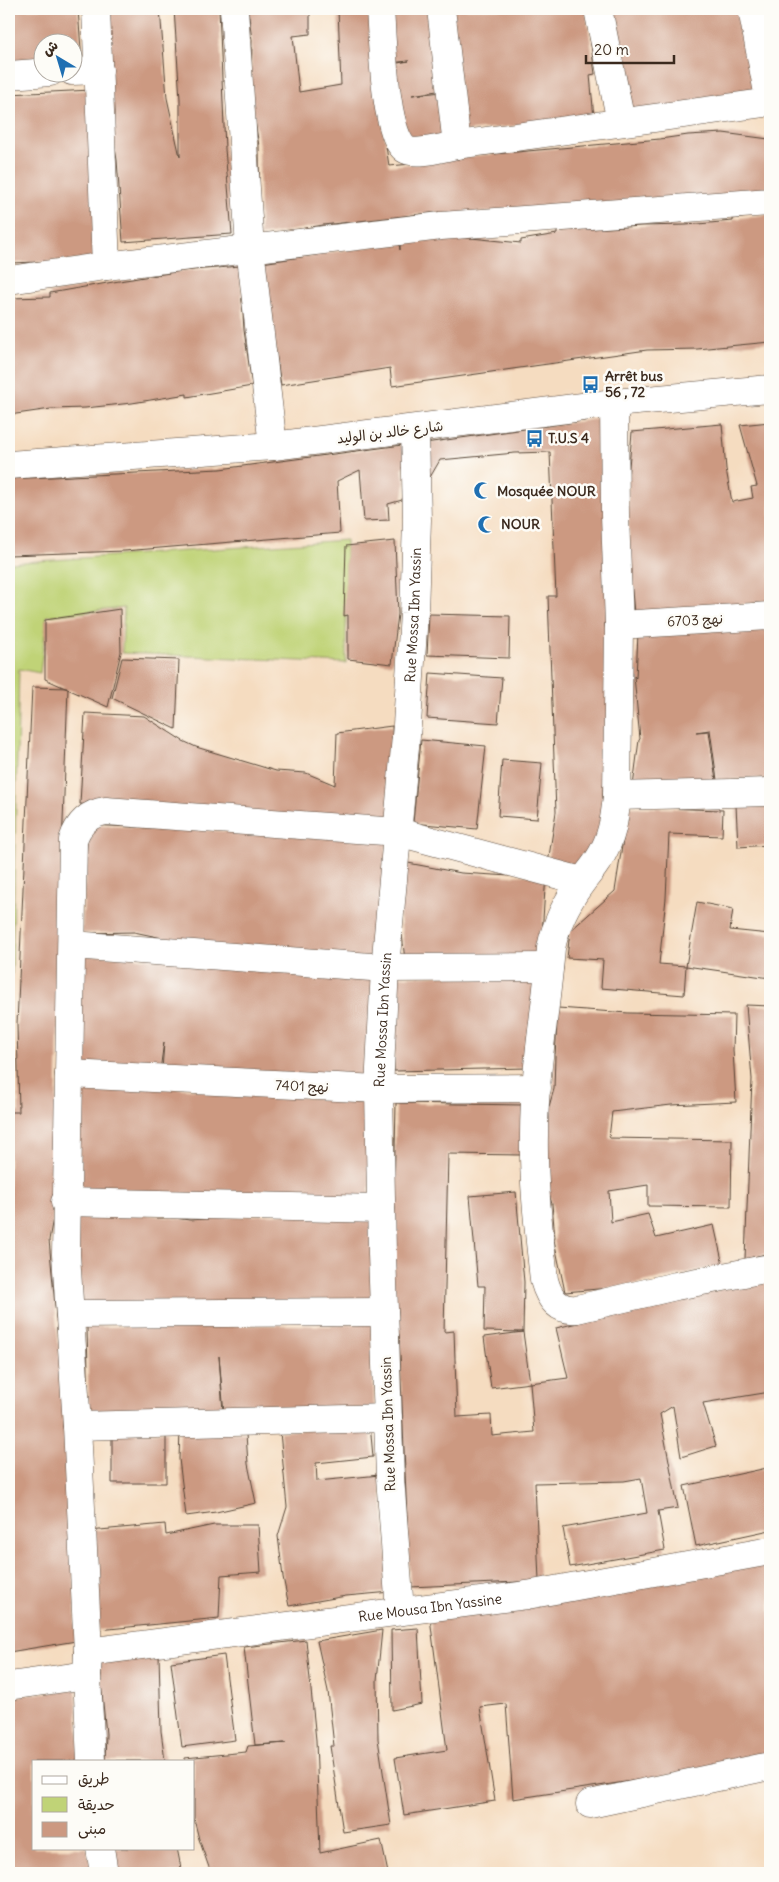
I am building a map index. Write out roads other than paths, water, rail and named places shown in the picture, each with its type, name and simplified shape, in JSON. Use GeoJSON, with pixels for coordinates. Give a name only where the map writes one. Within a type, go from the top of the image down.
{"type":"FeatureCollection","features":[{"type":"Feature","properties":{"kind":"street"},"geometry":{"type":"LineString","coordinates":[[96,9],[86,70],[106,266]]}},
{"type":"Feature","properties":{"kind":"street"},"geometry":{"type":"LineString","coordinates":[[234,9],[250,248],[273,446]]}},
{"type":"Feature","properties":{"kind":"street"},"geometry":{"type":"LineString","coordinates":[[380,9],[384,66],[393,129],[401,145],[407,150],[414,152],[456,144],[770,103],[752,9]]}},
{"type":"Feature","properties":{"kind":"street"},"geometry":{"type":"LineString","coordinates":[[442,9],[456,144]]}},
{"type":"Feature","properties":{"kind":"street"},"geometry":{"type":"LineString","coordinates":[[598,9],[621,122]]}},
{"type":"Feature","properties":{"kind":"street"},"geometry":{"type":"LineString","coordinates":[[9,75],[32,73]]}},
{"type":"Feature","properties":{"kind":"street"},"geometry":{"type":"LineString","coordinates":[[9,280],[250,248],[441,226],[770,202]]}},
{"type":"Feature","properties":{"kind":"street","name":"شارع خالد بن الوليد"},"geometry":{"type":"LineString","coordinates":[[9,465],[273,446],[614,403],[770,388]]}},
{"type":"Feature","properties":{"kind":"street"},"geometry":{"type":"LineString","coordinates":[[614,403],[615,515],[619,625],[617,796],[613,826],[605,848],[594,867],[569,900],[554,931],[537,1088],[534,1135],[535,1190],[542,1262],[547,1290],[552,1300],[567,1310],[770,1268]]}},
{"type":"Feature","properties":{"kind":"street","name":"Rue Mossa Ibn Yassin"},"geometry":{"type":"LineString","coordinates":[[400,1611],[390,1476],[379,1089],[385,968],[398,832],[414,613],[417,520],[415,429]]}},
{"type":"Feature","properties":{"kind":"street","name":"نهج 6703"},"geometry":{"type":"LineString","coordinates":[[619,625],[770,616]]}},
{"type":"Feature","properties":{"kind":"street"},"geometry":{"type":"LineString","coordinates":[[617,796],[770,792]]}},
{"type":"Feature","properties":{"kind":"street"},"geometry":{"type":"LineString","coordinates":[[91,1760],[77,1426],[66,1254],[65,1202],[73,840],[76,831],[81,823],[96,812],[116,812],[398,832],[582,882]]}},
{"type":"Feature","properties":{"kind":"street"},"geometry":{"type":"LineString","coordinates":[[72,945],[385,968],[550,967]]}},
{"type":"Feature","properties":{"kind":"street","name":"نهج 7401"},"geometry":{"type":"LineString","coordinates":[[69,1074],[379,1089],[537,1088]]}},
{"type":"Feature","properties":{"kind":"street"},"geometry":{"type":"LineString","coordinates":[[65,1202],[381,1209]]}},
{"type":"Feature","properties":{"kind":"street"},"geometry":{"type":"LineString","coordinates":[[70,1314],[384,1312]]}},
{"type":"Feature","properties":{"kind":"street"},"geometry":{"type":"LineString","coordinates":[[77,1426],[388,1418]]}},
{"type":"Feature","properties":{"kind":"street","name":"Rue Mousa Ibn Yassine"},"geometry":{"type":"LineString","coordinates":[[9,1686],[88,1664],[400,1611],[527,1595],[770,1551]]}},
{"type":"Feature","properties":{"kind":"street"},"geometry":{"type":"LineString","coordinates":[[590,1804],[770,1766]]}},
{"type":"Feature","properties":{"kind":"street"},"geometry":{"type":"LineString","coordinates":[[100,1850],[104,1873]]}},
{"type":"Feature","properties":{"kind":"place","name":"Arrêt bus 56 , 72"},"geometry":{"type":"Point","coordinates":[591,384]}},
{"type":"Feature","properties":{"kind":"place","name":"T.U.S 4"},"geometry":{"type":"Point","coordinates":[534,438]}},
{"type":"Feature","properties":{"kind":"place","name":"Mosquée NOUR"},"geometry":{"type":"Point","coordinates":[483,491]}},
{"type":"Feature","properties":{"kind":"place","name":"NOUR"},"geometry":{"type":"Point","coordinates":[487,524]}}]}
